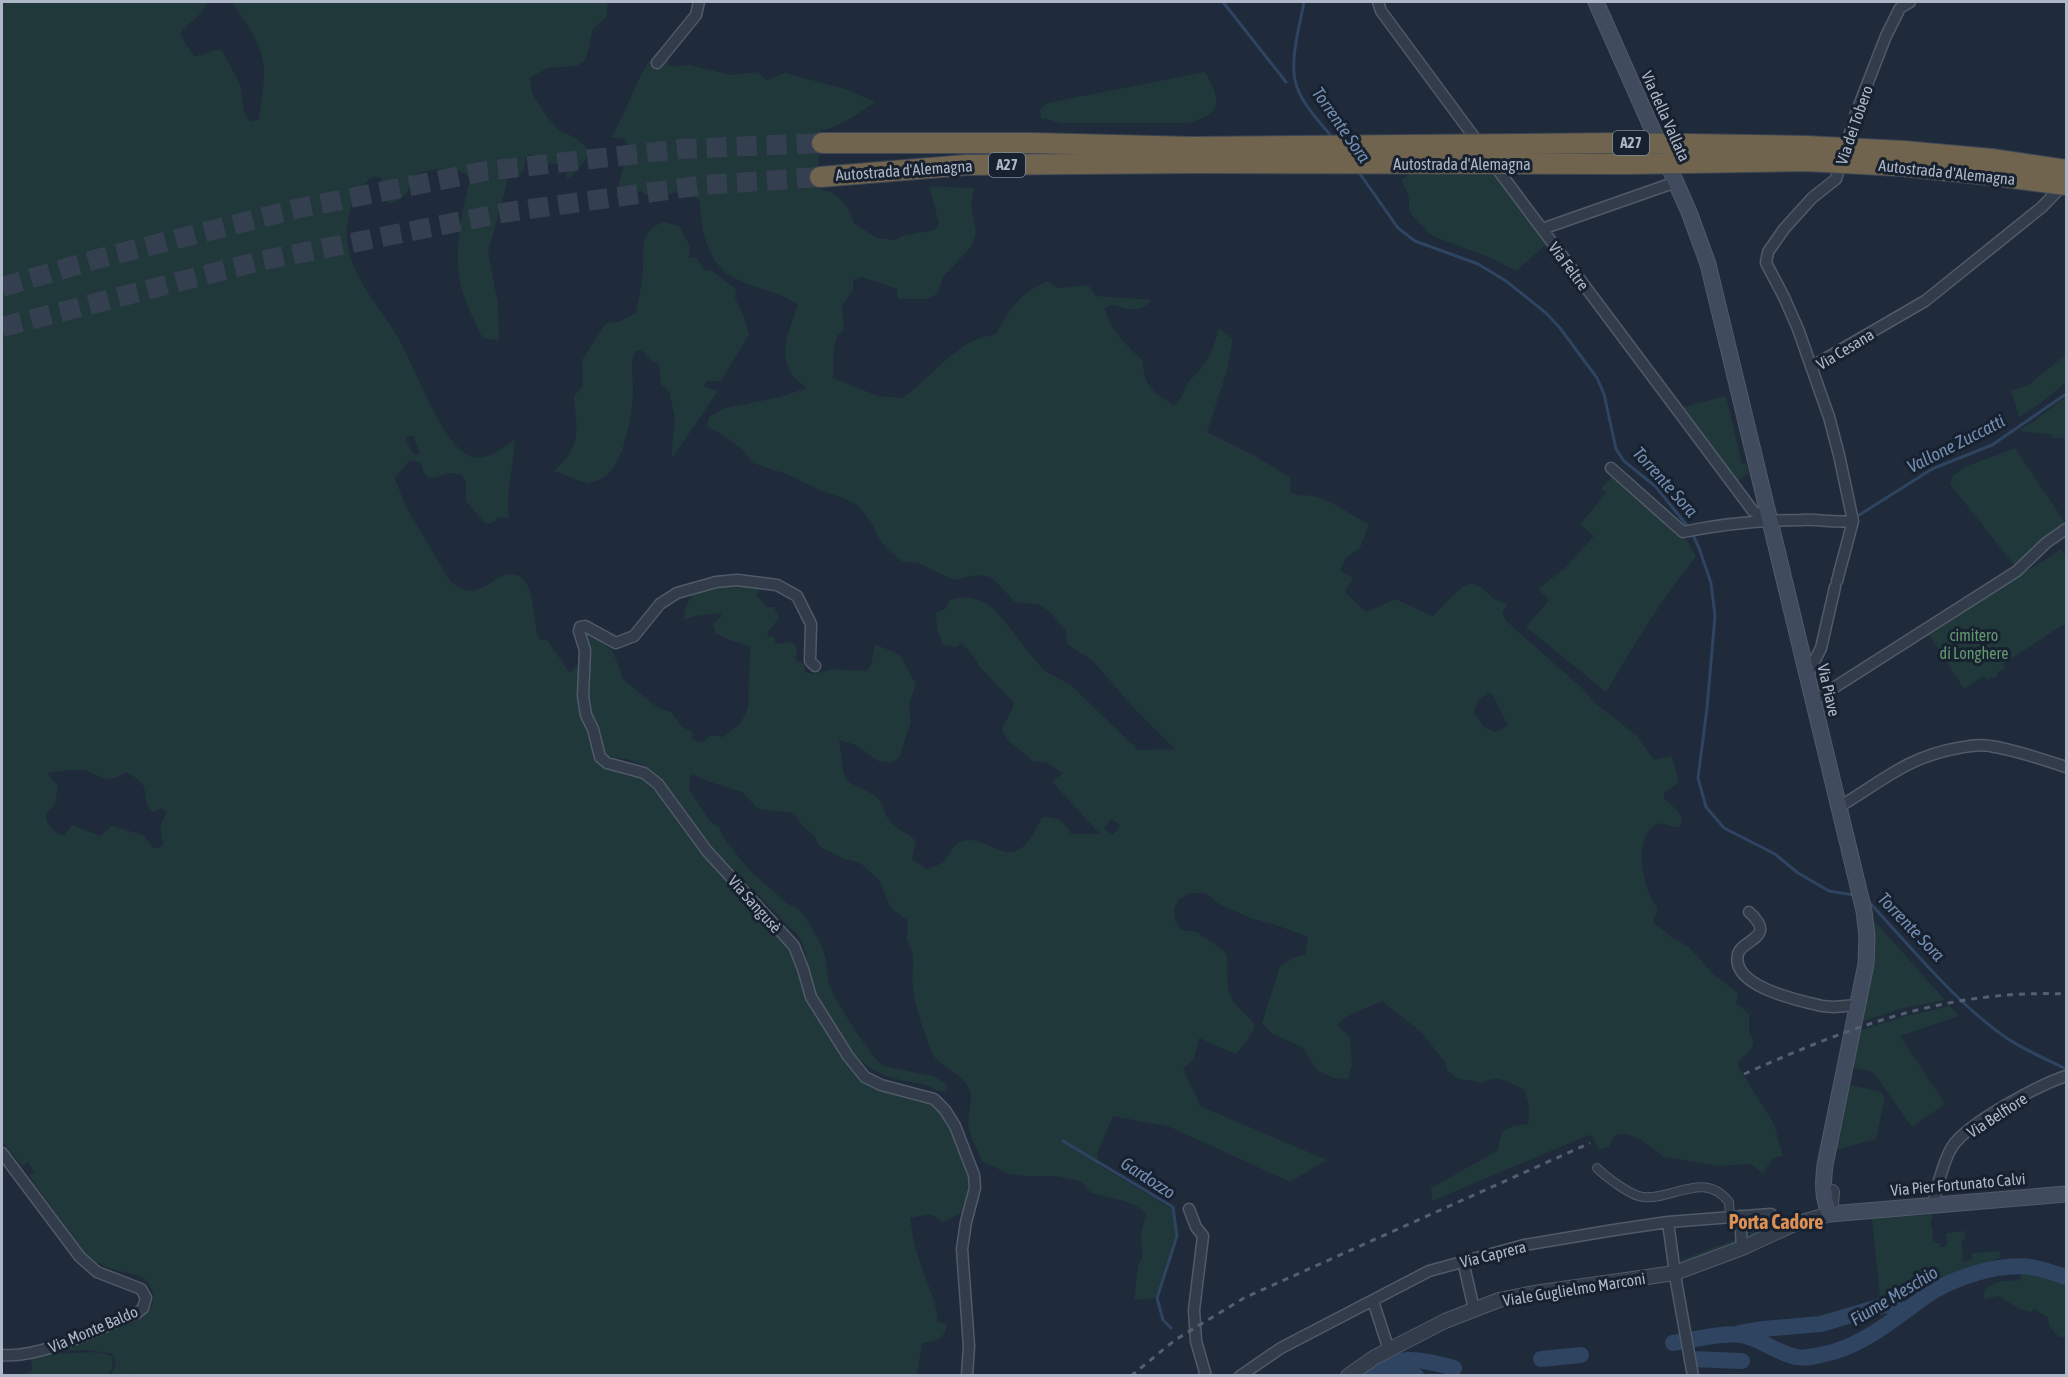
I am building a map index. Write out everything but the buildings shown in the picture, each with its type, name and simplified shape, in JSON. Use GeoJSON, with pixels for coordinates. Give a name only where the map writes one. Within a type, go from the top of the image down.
{"type":"FeatureCollection","features":[{"type":"Feature","properties":{"kind":"highway","name":"Autostrada d'Alemagna"},"geometry":{"type":"LineString","coordinates":[[822,143],[1032,143],[1194,155],[1626,164],[1804,161],[1900,166],[2067,184]]}},
{"type":"Feature","properties":{"kind":"highway","name":"Autostrada d'Alemagna"},"geometry":{"type":"LineString","coordinates":[[820,177],[966,165],[1194,155],[1625,143],[1806,146],[1903,151],[1992,159],[2067,170]]}},
{"type":"Feature","properties":{"kind":"main road","name":"Via della Vallata"},"geometry":{"type":"LineString","coordinates":[[1596,2],[1702,245]]}},
{"type":"Feature","properties":{"kind":"main road","name":"Via Piave"},"geometry":{"type":"LineString","coordinates":[[1702,245],[1717,298],[1864,910],[1867,956],[1864,977],[1829,1146],[1826,1204],[1830,1214]]}},
{"type":"Feature","properties":{"kind":"main road"},"geometry":{"type":"LineString","coordinates":[[1828,1187],[1838,1205],[1853,1211]]}},
{"type":"Feature","properties":{"kind":"main road","name":"Via Pier Fortunato Calvi"},"geometry":{"type":"LineString","coordinates":[[1830,1214],[2067,1194]]}},
{"type":"Feature","properties":{"kind":"street"},"geometry":{"type":"LineString","coordinates":[[657,63],[696,15],[699,2]]}},
{"type":"Feature","properties":{"kind":"street","name":"Via Feltre"},"geometry":{"type":"LineString","coordinates":[[1378,2],[1381,11],[1753,511],[1771,521]]}},
{"type":"Feature","properties":{"kind":"street","name":"Via dei Tobero"},"geometry":{"type":"LineString","coordinates":[[1811,367],[1784,297],[1766,263],[1768,252],[1784,229],[1812,198],[1836,179],[1856,113],[1886,36],[1902,4]]}},
{"type":"Feature","properties":{"kind":"street"},"geometry":{"type":"LineString","coordinates":[[1542,229],[1676,182]]}},
{"type":"Feature","properties":{"kind":"street","name":"Via Cesana"},"geometry":{"type":"LineString","coordinates":[[1853,521],[1837,446],[1811,367],[1925,301],[2042,207],[2067,184]]}},
{"type":"Feature","properties":{"kind":"street"},"geometry":{"type":"LineString","coordinates":[[1611,468],[1681,531],[1771,521],[1853,521],[1821,648],[1808,676]]}},
{"type":"Feature","properties":{"kind":"street"},"geometry":{"type":"LineString","coordinates":[[1813,701],[2017,571],[2046,543],[2065,533]]}},
{"type":"Feature","properties":{"kind":"street","name":"Via Sangusè"},"geometry":{"type":"LineString","coordinates":[[816,666],[810,662],[811,624],[805,610],[797,596],[777,585],[737,580],[697,586],[677,593],[660,604],[634,636],[616,643],[604,638],[592,628],[580,627],[585,650],[583,696],[586,715],[593,729],[600,757],[607,763],[644,773],[658,784],[707,851],[794,946],[811,997],[848,1056],[865,1077],[881,1085],[934,1099],[945,1110],[966,1153],[975,1182],[962,1249],[969,1346],[968,1376]]}},
{"type":"Feature","properties":{"kind":"street"},"geometry":{"type":"LineString","coordinates":[[1839,807],[1900,767],[1942,751],[1970,746],[2006,749],[2067,767]]}},
{"type":"Feature","properties":{"kind":"street"},"geometry":{"type":"LineString","coordinates":[[1749,912],[1757,919],[1761,928],[1759,934],[1741,949],[1738,954],[1738,964],[1755,985],[1822,1006],[1857,1005]]}},
{"type":"Feature","properties":{"kind":"street","name":"Via Belfiore"},"geometry":{"type":"LineString","coordinates":[[1933,1204],[1953,1145],[1982,1120],[2041,1086],[2067,1076]]}},
{"type":"Feature","properties":{"kind":"street","name":"Via Monte Baldo"},"geometry":{"type":"LineString","coordinates":[[2,1153],[80,1257],[97,1272],[141,1288],[146,1298],[143,1308],[137,1313],[38,1352],[26,1355],[2,1355]]}},
{"type":"Feature","properties":{"kind":"street"},"geometry":{"type":"LineString","coordinates":[[1598,1168],[1607,1178],[1630,1194],[1641,1197],[1668,1195],[1694,1186],[1718,1191],[1729,1202],[1735,1216],[1742,1248]]}},
{"type":"Feature","properties":{"kind":"street"},"geometry":{"type":"LineString","coordinates":[[1799,1222],[1816,1205],[1828,1187]]}},
{"type":"Feature","properties":{"kind":"street"},"geometry":{"type":"LineString","coordinates":[[1189,1209],[1196,1227],[1203,1236],[1194,1310],[1196,1341],[1206,1376]]}},
{"type":"Feature","properties":{"kind":"street","name":"Via Caprera"},"geometry":{"type":"LineString","coordinates":[[1240,1376],[1281,1348],[1429,1271],[1524,1245],[1668,1222],[1772,1214]]}},
{"type":"Feature","properties":{"kind":"street","name":"Viale Guglielmo Marconi"},"geometry":{"type":"LineString","coordinates":[[1348,1376],[1389,1350],[1474,1309],[1517,1296],[1675,1273],[1742,1248],[1799,1222],[1830,1214]]}},
{"type":"Feature","properties":{"kind":"street"},"geometry":{"type":"LineString","coordinates":[[1668,1222],[1693,1376]]}},
{"type":"Feature","properties":{"kind":"street"},"geometry":{"type":"LineString","coordinates":[[1463,1261],[1474,1309]]}},
{"type":"Feature","properties":{"kind":"street"},"geometry":{"type":"LineString","coordinates":[[1373,1300],[1389,1350]]}},
{"type":"Feature","properties":{"kind":"green space"},"geometry":{"type":"Polygon","coordinates":[[[2,2],[207,2],[180,35],[194,56],[222,50],[240,84],[244,112],[250,122],[259,119],[264,80],[263,64],[260,49],[253,35],[232,2],[608,2],[606,17],[593,29],[586,59],[577,66],[547,68],[530,78],[532,93],[547,117],[560,131],[574,137],[592,152],[567,179],[567,172],[558,164],[543,163],[528,154],[523,172],[508,179],[488,253],[498,303],[499,340],[486,339],[481,335],[467,306],[460,282],[459,238],[470,179],[465,174],[452,169],[444,169],[413,175],[411,186],[406,194],[389,204],[381,178],[373,177],[365,183],[354,200],[348,220],[347,241],[357,274],[396,334],[450,438],[462,451],[479,458],[495,453],[515,440],[508,499],[509,518],[497,517],[496,521],[488,524],[484,522],[466,501],[466,483],[462,475],[452,473],[429,477],[423,471],[421,463],[410,460],[395,478],[405,505],[450,581],[470,591],[479,589],[501,576],[510,574],[519,576],[528,586],[531,594],[538,637],[547,640],[570,673],[586,655],[580,690],[599,757],[644,770],[698,838],[797,941],[811,996],[865,1071],[874,1076],[929,1091],[941,1099],[975,1171],[970,1208],[943,1222],[931,1214],[910,1218],[916,1249],[934,1300],[937,1321],[947,1325],[945,1333],[937,1340],[922,1343],[917,1375],[140,1376],[132,1373],[131,1375],[110,1376],[116,1364],[113,1354],[87,1350],[54,1351],[149,1310],[153,1300],[151,1289],[144,1278],[106,1267],[85,1253],[29,1176],[34,1172],[28,1162],[22,1166],[2,1141],[2,2]],[[413,435],[405,438],[414,455],[420,454],[413,435]],[[85,770],[48,773],[59,786],[55,804],[46,816],[46,820],[56,833],[64,835],[72,825],[100,836],[112,826],[143,835],[154,848],[159,848],[163,844],[160,827],[166,812],[162,808],[154,812],[149,809],[143,785],[134,777],[126,772],[115,778],[105,779],[85,770]]]}},
{"type":"Feature","properties":{"kind":"green space"},"geometry":{"type":"Polygon","coordinates":[[[665,45],[670,52],[668,65],[675,67],[689,65],[731,75],[758,72],[766,80],[785,73],[849,90],[875,102],[843,123],[821,130],[818,188],[838,197],[849,210],[854,223],[877,238],[896,240],[902,236],[934,230],[939,224],[929,186],[974,188],[971,207],[976,232],[971,247],[943,277],[937,294],[927,299],[898,299],[897,289],[862,277],[853,280],[853,290],[842,306],[844,331],[837,336],[834,348],[833,378],[878,396],[902,398],[963,347],[979,338],[996,334],[1017,302],[1030,291],[1048,281],[1062,288],[1089,286],[1096,296],[1151,300],[1142,308],[1137,309],[1111,305],[1105,308],[1115,330],[1143,361],[1145,377],[1151,388],[1174,405],[1182,396],[1188,382],[1200,370],[1211,353],[1219,328],[1233,339],[1227,371],[1207,432],[1257,457],[1291,478],[1290,491],[1293,493],[1320,498],[1369,524],[1360,548],[1346,558],[1340,570],[1353,578],[1345,592],[1366,612],[1395,599],[1433,616],[1464,586],[1472,583],[1484,589],[1492,598],[1507,604],[1502,613],[1506,620],[1581,687],[1596,704],[1636,735],[1654,760],[1672,756],[1679,782],[1664,794],[1664,799],[1680,815],[1680,827],[1660,823],[1653,827],[1647,833],[1642,851],[1645,879],[1649,893],[1658,909],[1653,921],[1673,938],[1689,947],[1713,974],[1738,993],[1736,1003],[1749,1014],[1749,1031],[1754,1043],[1750,1051],[1739,1060],[1738,1066],[1774,1124],[1783,1156],[1773,1159],[1763,1174],[1751,1164],[1720,1166],[1664,1157],[1642,1140],[1627,1134],[1619,1134],[1613,1138],[1610,1147],[1599,1150],[1592,1136],[1589,1135],[1432,1201],[1431,1188],[1497,1151],[1502,1132],[1513,1126],[1528,1124],[1529,1108],[1525,1090],[1499,1079],[1483,1083],[1456,1078],[1447,1070],[1445,1062],[1422,1033],[1382,1001],[1346,1017],[1337,1025],[1350,1037],[1352,1065],[1348,1079],[1334,1078],[1317,1070],[1302,1047],[1271,1033],[1262,1023],[1280,966],[1295,957],[1305,955],[1308,937],[1250,918],[1221,905],[1205,893],[1191,893],[1179,899],[1174,909],[1175,920],[1181,930],[1197,932],[1225,952],[1231,998],[1255,1027],[1236,1054],[1199,1038],[1194,1059],[1183,1069],[1200,1106],[1327,1160],[1290,1182],[1170,1127],[1113,1116],[1097,1154],[1099,1165],[1172,1209],[1176,1236],[1155,1298],[1134,1300],[1138,1266],[1142,1259],[1141,1234],[1146,1214],[1137,1206],[1124,1201],[1091,1193],[1081,1181],[1055,1176],[1009,1174],[982,1161],[968,1125],[970,1091],[961,1078],[941,1064],[933,1055],[914,997],[913,958],[906,938],[907,920],[890,907],[880,881],[859,862],[844,859],[819,846],[815,837],[802,825],[794,813],[758,809],[742,792],[692,774],[689,789],[709,820],[720,828],[723,837],[750,871],[804,915],[822,946],[828,981],[833,994],[876,1059],[888,1067],[933,1076],[947,1084],[947,1091],[938,1091],[930,1086],[886,1076],[873,1070],[854,1054],[844,1042],[819,1000],[813,987],[802,943],[795,932],[702,836],[680,804],[646,766],[602,754],[597,721],[588,710],[584,694],[590,645],[584,633],[590,633],[613,651],[623,679],[653,704],[671,712],[682,727],[692,732],[692,739],[700,742],[711,735],[723,737],[741,723],[748,707],[750,647],[715,633],[713,624],[721,617],[721,613],[695,616],[684,620],[686,606],[692,596],[701,590],[723,584],[761,585],[756,595],[767,607],[774,607],[779,618],[767,633],[769,637],[774,637],[776,644],[789,642],[795,644],[797,652],[795,658],[804,663],[805,672],[814,674],[832,669],[867,671],[875,645],[899,655],[916,684],[909,704],[911,722],[899,758],[890,763],[878,761],[856,745],[839,740],[845,777],[875,796],[882,803],[890,821],[916,841],[912,859],[927,869],[942,862],[959,842],[968,840],[984,843],[1006,852],[1014,852],[1028,841],[1043,817],[1060,821],[1071,834],[1100,834],[1052,782],[1063,773],[1045,762],[1034,762],[1008,740],[1002,731],[1013,702],[979,666],[962,643],[956,647],[943,645],[937,629],[936,613],[946,608],[950,600],[970,598],[981,601],[992,608],[1043,670],[1071,685],[1138,750],[1175,749],[1132,706],[1093,661],[1067,644],[1066,631],[1050,612],[1040,605],[1015,602],[991,577],[977,575],[954,580],[918,563],[903,562],[887,549],[871,522],[858,506],[789,475],[753,463],[742,449],[707,427],[709,417],[725,408],[780,397],[807,388],[792,375],[786,358],[785,348],[789,330],[798,304],[781,295],[738,280],[719,266],[704,236],[700,201],[694,197],[678,192],[656,201],[640,191],[632,201],[616,198],[628,144],[624,139],[611,137],[641,75],[656,53],[665,45]],[[1488,692],[1477,702],[1474,713],[1485,728],[1495,732],[1508,726],[1493,696],[1488,692]],[[1111,819],[1104,829],[1113,835],[1120,825],[1111,819]]]}},
{"type":"Feature","properties":{"kind":"green space"},"geometry":{"type":"Polygon","coordinates":[[[1205,72],[1214,91],[1216,105],[1208,115],[1188,123],[1062,123],[1041,118],[1040,110],[1047,103],[1205,72]]]}},
{"type":"Feature","properties":{"kind":"green space"},"geometry":{"type":"Polygon","coordinates":[[[1479,147],[1549,242],[1516,271],[1489,257],[1437,238],[1409,212],[1409,197],[1401,179],[1439,159],[1479,147]]]}},
{"type":"Feature","properties":{"kind":"green space"},"geometry":{"type":"Polygon","coordinates":[[[663,222],[679,226],[690,246],[689,258],[697,258],[704,270],[711,270],[736,289],[735,298],[745,319],[749,335],[721,381],[707,381],[704,387],[718,391],[671,460],[675,418],[669,392],[661,384],[659,364],[651,361],[643,351],[636,351],[632,364],[632,409],[623,448],[612,470],[604,477],[588,484],[554,471],[569,454],[576,437],[574,396],[583,386],[582,360],[606,323],[619,322],[636,313],[643,271],[645,239],[648,232],[663,222]]]}},
{"type":"Feature","properties":{"kind":"green space"},"geometry":{"type":"Polygon","coordinates":[[[2066,354],[2066,382],[2045,400],[2019,417],[2011,390],[2027,386],[2066,354]]]}},
{"type":"Feature","properties":{"kind":"green space"},"geometry":{"type":"Polygon","coordinates":[[[1726,396],[1742,464],[1746,463],[1748,473],[1737,482],[1683,407],[1726,396]]]}},
{"type":"Feature","properties":{"kind":"green space"},"geometry":{"type":"Polygon","coordinates":[[[2066,396],[2066,438],[2051,438],[2052,435],[2019,430],[2033,422],[2066,396]]]}},
{"type":"Feature","properties":{"kind":"green space"},"geometry":{"type":"Polygon","coordinates":[[[2015,448],[2066,524],[2046,537],[2015,566],[1950,484],[1953,475],[1967,466],[2015,448]]]}},
{"type":"Feature","properties":{"kind":"green space"},"geometry":{"type":"Polygon","coordinates":[[[1614,474],[1685,537],[1696,557],[1660,606],[1606,692],[1526,627],[1549,600],[1538,589],[1565,568],[1594,536],[1580,524],[1606,493],[1601,489],[1614,474]]]}},
{"type":"Feature","properties":{"kind":"green space","name":"cimitero di Longhere"},"geometry":{"type":"Polygon","coordinates":[[[2061,549],[2066,558],[2066,623],[2003,664],[2005,668],[1998,672],[1996,678],[1987,680],[1984,676],[1964,689],[1929,635],[2061,549]]]}},
{"type":"Feature","properties":{"kind":"green space"},"geometry":{"type":"Polygon","coordinates":[[[1870,916],[1945,1000],[1900,1009],[1857,1023],[1870,916]]]}},
{"type":"Feature","properties":{"kind":"green space"},"geometry":{"type":"Polygon","coordinates":[[[1950,1006],[1959,1016],[1900,1036],[1945,1104],[1912,1127],[1873,1072],[1851,1067],[1855,1032],[1906,1016],[1950,1006]]]}},
{"type":"Feature","properties":{"kind":"green space"},"geometry":{"type":"Polygon","coordinates":[[[1847,1084],[1881,1092],[1885,1098],[1876,1139],[1836,1150],[1847,1084]]]}},
{"type":"Feature","properties":{"kind":"green space"},"geometry":{"type":"Polygon","coordinates":[[[1933,1214],[1930,1226],[1932,1226],[1933,1243],[1939,1243],[1941,1247],[1945,1247],[1946,1233],[1965,1231],[1965,1239],[1962,1240],[1963,1261],[1972,1260],[1972,1253],[2000,1251],[2000,1258],[1954,1274],[1920,1293],[1903,1291],[1880,1297],[1872,1219],[1933,1214]]]}},
{"type":"Feature","properties":{"kind":"green space"},"geometry":{"type":"Polygon","coordinates":[[[1769,1220],[1772,1222],[1771,1227],[1753,1236],[1747,1233],[1747,1221],[1769,1220]]]}},
{"type":"Feature","properties":{"kind":"green space"},"geometry":{"type":"Polygon","coordinates":[[[1734,1240],[1736,1243],[1679,1263],[1681,1260],[1734,1240]]]}},
{"type":"Feature","properties":{"kind":"green space"},"geometry":{"type":"Polygon","coordinates":[[[2022,1269],[2066,1274],[2066,1337],[2059,1337],[2049,1326],[2048,1317],[2034,1309],[2031,1312],[2017,1308],[1999,1296],[1984,1299],[1984,1293],[1991,1285],[2002,1281],[2020,1280],[2022,1269]]]}},
{"type":"Feature","properties":{"kind":"green space"},"geometry":{"type":"Polygon","coordinates":[[[48,1350],[61,1353],[105,1354],[113,1357],[112,1369],[107,1375],[23,1376],[32,1370],[31,1358],[48,1350]]]}},
{"type":"Feature","properties":{"kind":"waterway"},"geometry":{"type":"LineString","coordinates":[[1223,2],[1286,82]]}},
{"type":"Feature","properties":{"kind":"waterway","name":"Torrente Sora"},"geometry":{"type":"LineString","coordinates":[[1304,2],[1294,56],[1295,78],[1303,100],[1332,137]]}},
{"type":"Feature","properties":{"kind":"waterway","name":"Torrente Sora"},"geometry":{"type":"LineString","coordinates":[[1358,171],[1398,228],[1415,241],[1478,264],[1506,281],[1546,313],[1560,328],[1597,378],[1604,394],[1616,449],[1624,461],[1656,487],[1689,528]]}},
{"type":"Feature","properties":{"kind":"waterway","name":"Vallone Zuccatti"},"geometry":{"type":"LineString","coordinates":[[1856,517],[1932,469],[1992,445],[2066,394]]}},
{"type":"Feature","properties":{"kind":"waterway","name":"Torrente Sora"},"geometry":{"type":"LineString","coordinates":[[1692,533],[1711,583],[1715,616],[1698,778],[1706,807],[1724,828],[1775,854],[1798,873],[1829,891],[1854,895]]}},
{"type":"Feature","properties":{"kind":"waterway","name":"Torrente Sora"},"geometry":{"type":"LineString","coordinates":[[1868,901],[1968,1007],[2005,1037],[2066,1069]]}},
{"type":"Feature","properties":{"kind":"waterway","name":"Gardozzo"},"geometry":{"type":"LineString","coordinates":[[1063,1141],[1173,1207],[1177,1236],[1157,1298],[1163,1320],[1171,1328]]}},
{"type":"Feature","properties":{"kind":"waterway","name":"Fiume Meschio"},"geometry":{"type":"LineString","coordinates":[[1673,1343],[1734,1334],[1755,1339],[1790,1355],[1815,1356],[1833,1352],[1857,1342],[1880,1329],[1934,1291],[1977,1273],[2022,1266],[2066,1277]]}},
{"type":"Feature","properties":{"kind":"waterway"},"geometry":{"type":"LineString","coordinates":[[1740,1333],[1821,1324],[1885,1305],[1906,1310]]}},
{"type":"Feature","properties":{"kind":"waterway","name":"Fiume Meschio"},"geometry":{"type":"LineString","coordinates":[[1541,1359],[1581,1355]]}},
{"type":"Feature","properties":{"kind":"waterway"},"geometry":{"type":"LineString","coordinates":[[1691,1359],[1742,1361]]}},
{"type":"Feature","properties":{"kind":"waterway","name":"Fiume Meschio"},"geometry":{"type":"LineString","coordinates":[[1366,1376],[1388,1364],[1408,1360],[1419,1360],[1454,1368]]}},
{"type":"Feature","properties":{"kind":"waterway"},"geometry":{"type":"LineString","coordinates":[[1395,1376],[1403,1373],[1416,1376]]}},
{"type":"Feature","properties":{"kind":"tunnel"},"geometry":{"type":"LineString","coordinates":[[2,287],[97,259],[300,208],[486,171],[681,149],[822,143]]}},
{"type":"Feature","properties":{"kind":"tunnel"},"geometry":{"type":"LineString","coordinates":[[2,327],[260,261],[508,212],[704,185],[820,177]]}},
{"type":"Feature","properties":{"kind":"railway"},"geometry":{"type":"LineString","coordinates":[[1744,1074],[1822,1041],[1901,1014],[1981,998],[2023,994],[2066,994]]}},
{"type":"Feature","properties":{"kind":"railway"},"geometry":{"type":"LineString","coordinates":[[1131,1376],[1175,1340],[1244,1298],[1590,1143]]}},
{"type":"Feature","properties":{"kind":"district","name":"Porta Cadore"},"geometry":{"type":"Point","coordinates":[1776,1222]}}]}
